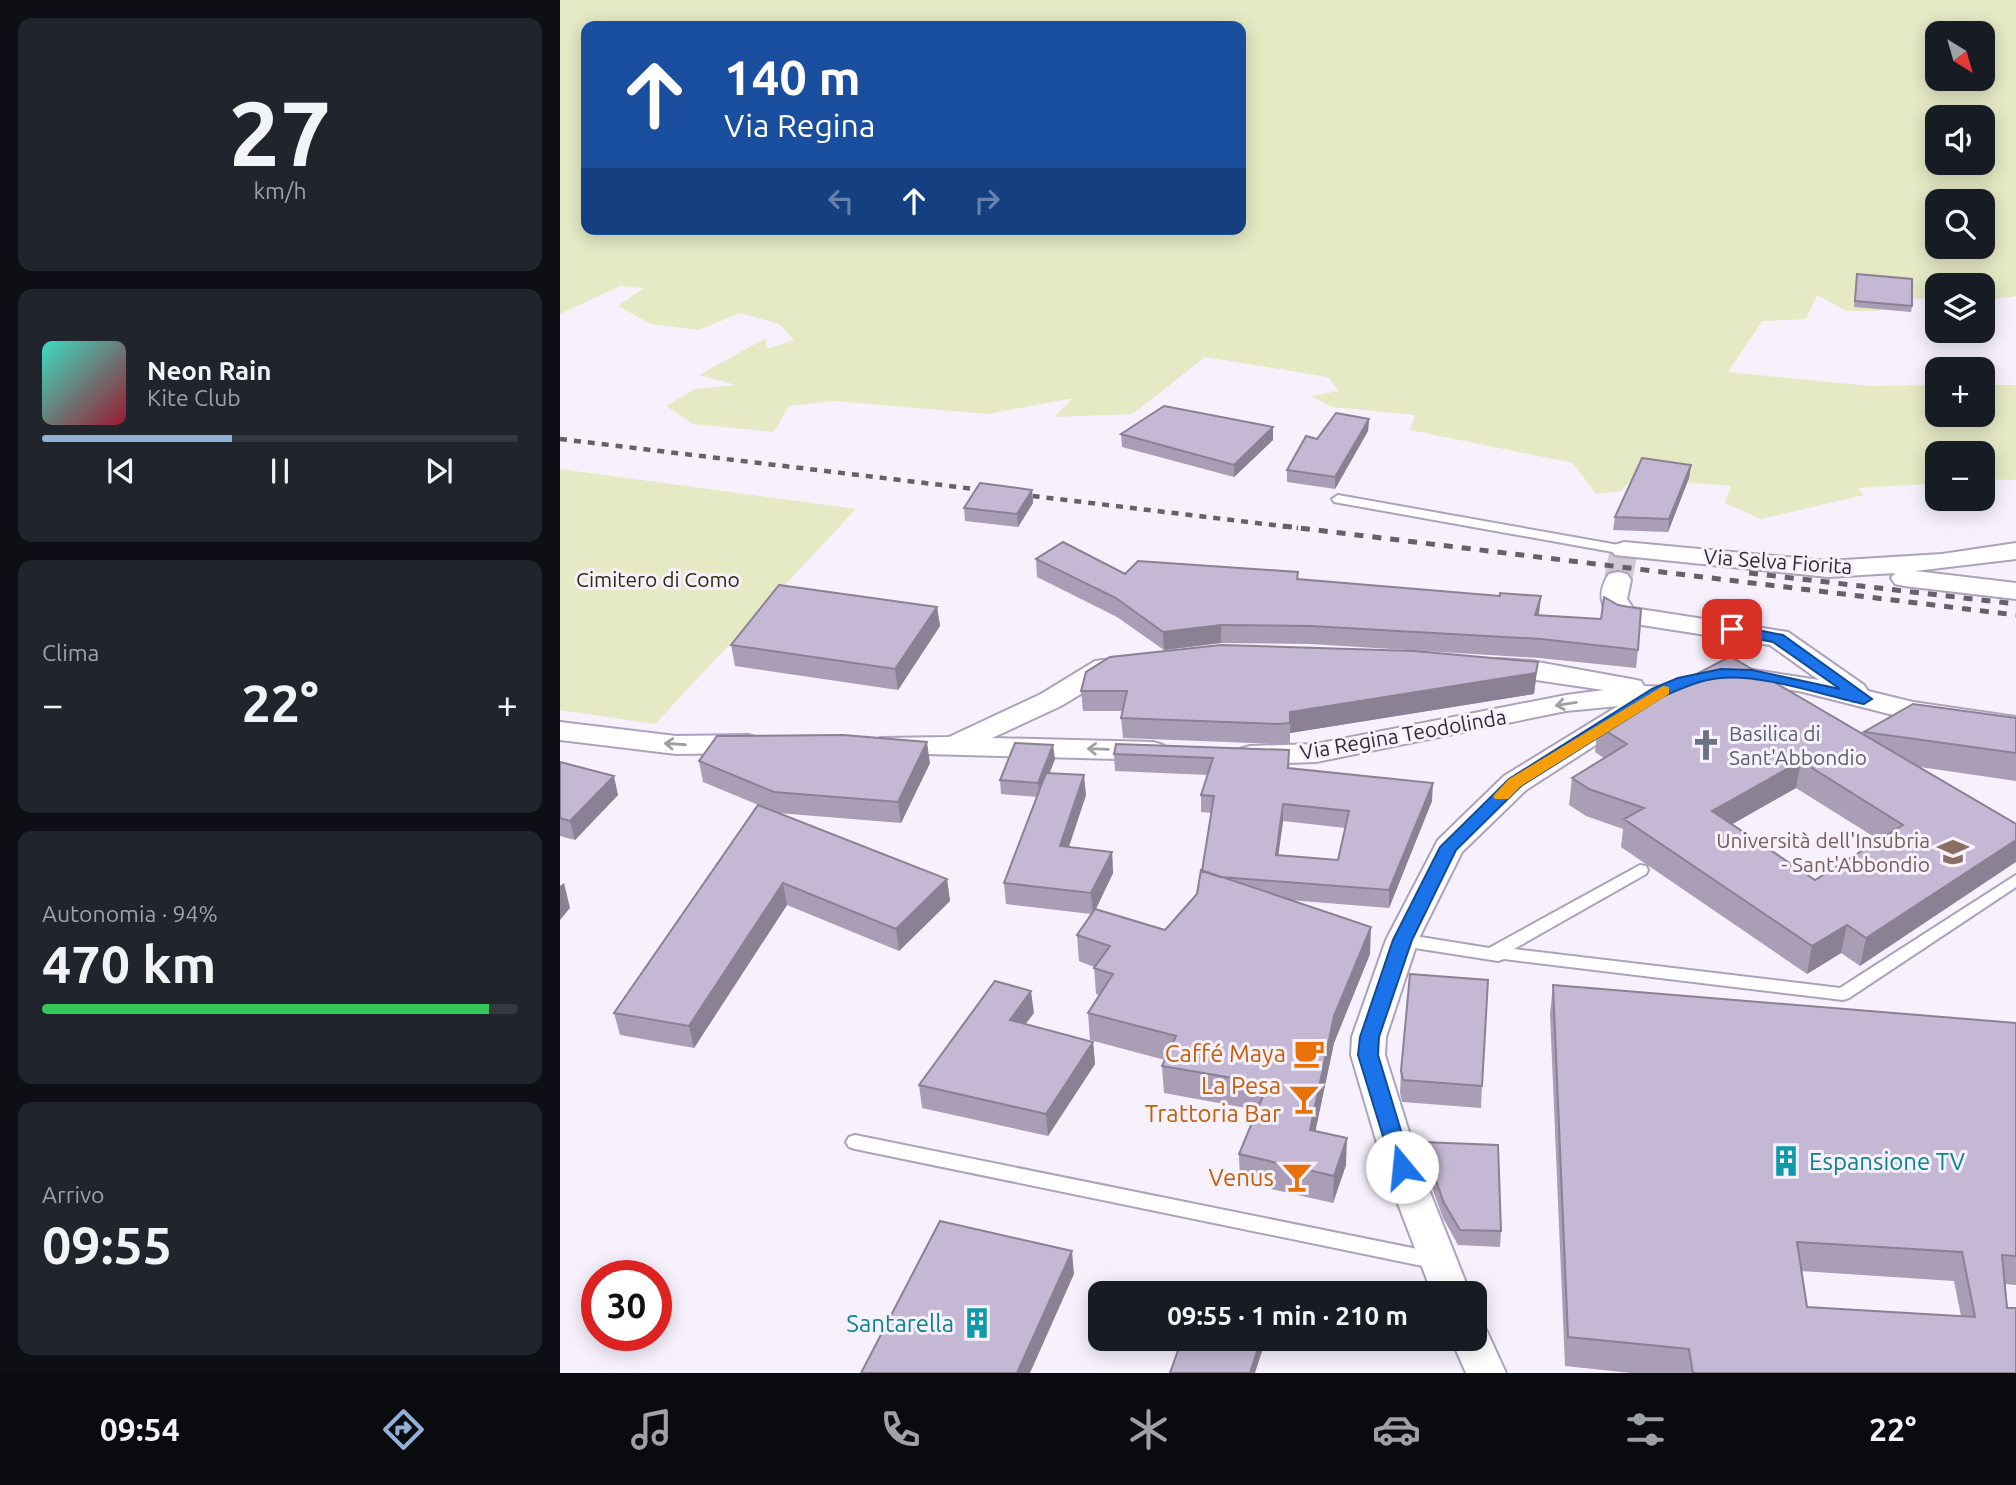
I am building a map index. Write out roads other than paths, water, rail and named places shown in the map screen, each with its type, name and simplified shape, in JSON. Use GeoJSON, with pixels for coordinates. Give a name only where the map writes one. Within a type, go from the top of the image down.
{"type":"FeatureCollection","features":[{"type":"Feature","properties":{"kind":"street","name":"Via Selva Fiorita"},"geometry":{"type":"LineString","coordinates":[[1624,550],[1828,569],[1942,562],[2016,551]]}},
{"type":"Feature","properties":{"kind":"street"},"geometry":{"type":"LineString","coordinates":[[1828,569],[2016,591]]}},
{"type":"Feature","properties":{"kind":"street"},"geometry":{"type":"LineString","coordinates":[[1615,589],[1616,609],[1625,615],[1778,638],[1864,699],[1913,711],[2016,726]]}},
{"type":"Feature","properties":{"kind":"street"},"geometry":{"type":"LineString","coordinates":[[957,743],[1051,700],[1105,667],[1144,663]]}},
{"type":"Feature","properties":{"kind":"street"},"geometry":{"type":"LineString","coordinates":[[1476,665],[1679,684]]}},
{"type":"Feature","properties":{"kind":"street","name":"Via Regina Teodolinda"},"geometry":{"type":"LineString","coordinates":[[1222,754],[1278,756],[1316,753],[1566,703],[1679,684],[1721,673],[1752,675],[1864,699]]}},
{"type":"Feature","properties":{"kind":"street"},"geometry":{"type":"LineString","coordinates":[[1446,1281],[1402,1167],[1368,1055],[1369,1037],[1402,940],[1449,847],[1515,783],[1679,684]]}},
{"type":"Feature","properties":{"kind":"street"},"geometry":{"type":"LineString","coordinates":[[560,731],[676,745],[769,744]]}},
{"type":"Feature","properties":{"kind":"street"},"geometry":{"type":"LineString","coordinates":[[863,744],[957,743],[1180,752]]}},
{"type":"Feature","properties":{"kind":"street"},"geometry":{"type":"LineString","coordinates":[[1476,1351],[1486,1373]]}},
{"type":"Feature","properties":{"kind":"lane"},"geometry":{"type":"LineString","coordinates":[[1338,499],[1624,550]]}},
{"type":"Feature","properties":{"kind":"lane"},"geometry":{"type":"LineString","coordinates":[[1495,953],[1640,870]]}},
{"type":"Feature","properties":{"kind":"lane"},"geometry":{"type":"LineString","coordinates":[[1495,953],[1843,994],[2016,880]]}},
{"type":"Feature","properties":{"kind":"lane"},"geometry":{"type":"LineString","coordinates":[[1402,940],[1498,955],[1495,953]]}},
{"type":"Feature","properties":{"kind":"lane"},"geometry":{"type":"LineString","coordinates":[[855,1142],[1437,1261]]}},
{"type":"Feature","properties":{"kind":"tunnel"},"geometry":{"type":"LineString","coordinates":[[1618,580],[1624,550]]}},
{"type":"Feature","properties":{"kind":"railway"},"geometry":{"type":"LineString","coordinates":[[560,439],[1298,528]]}},
{"type":"Feature","properties":{"kind":"railway"},"geometry":{"type":"LineString","coordinates":[[1283,526],[2016,615]]}},
{"type":"Feature","properties":{"kind":"railway"},"geometry":{"type":"LineString","coordinates":[[1749,573],[2016,604]]}},
{"type":"Feature","properties":{"kind":"place","name":"Basilica di Sant'Abbondio"},"geometry":{"type":"Point","coordinates":[1706,745]}},
{"type":"Feature","properties":{"kind":"place","name":"Università dell'Insubria - Sant'Abbondio"},"geometry":{"type":"Point","coordinates":[1953,852]}},
{"type":"Feature","properties":{"kind":"place","name":"Caffé Maya"},"geometry":{"type":"Point","coordinates":[1309,1053]}},
{"type":"Feature","properties":{"kind":"place","name":"La Pesa Trattoria Bar"},"geometry":{"type":"Point","coordinates":[1304,1099]}},
{"type":"Feature","properties":{"kind":"place","name":"Espansione TV"},"geometry":{"type":"Point","coordinates":[1786,1161]}},
{"type":"Feature","properties":{"kind":"place","name":"Venus"},"geometry":{"type":"Point","coordinates":[1297,1177]}},
{"type":"Feature","properties":{"kind":"place","name":"Santarella"},"geometry":{"type":"Point","coordinates":[977,1323]}},
{"type":"Feature","properties":{"kind":"park label","name":"Cimitero di Como"},"geometry":{"type":"Point","coordinates":[658,579]}}]}
